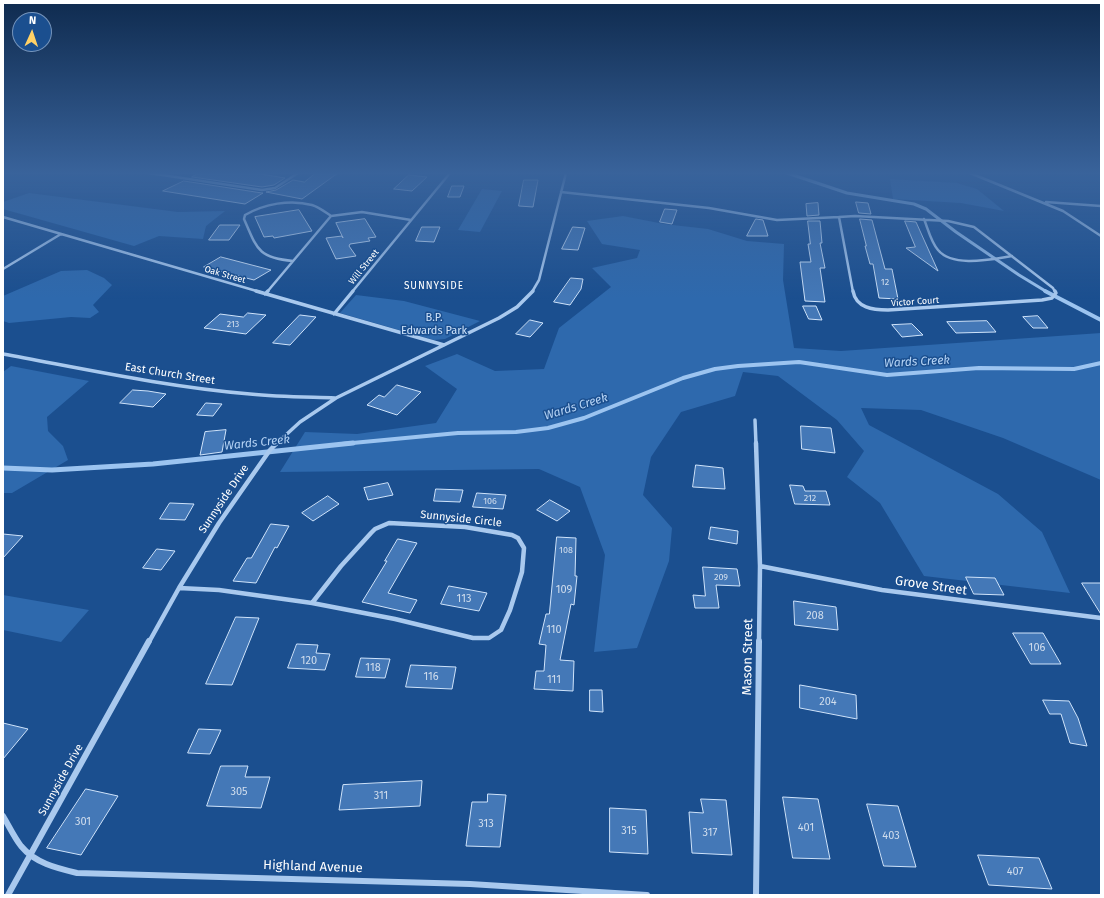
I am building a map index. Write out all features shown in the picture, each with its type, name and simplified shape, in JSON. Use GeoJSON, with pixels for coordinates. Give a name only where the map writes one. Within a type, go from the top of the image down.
{"type":"FeatureCollection","features":[{"type":"Feature","properties":{"kind":"street"},"geometry":{"type":"LineString","coordinates":[[246,215],[244,219],[254,242],[264,255],[276,259],[293,261]]}},
{"type":"Feature","properties":{"kind":"street"},"geometry":{"type":"LineString","coordinates":[[265,294],[331,216],[339,215]]}},
{"type":"Feature","properties":{"kind":"street"},"geometry":{"type":"LineString","coordinates":[[380,215],[411,220]]}},
{"type":"Feature","properties":{"kind":"street","name":"Will Street"},"geometry":{"type":"LineString","coordinates":[[334,314],[415,215]]}},
{"type":"Feature","properties":{"kind":"street","name":"Sunnyside Drive"},"geometry":{"type":"LineString","coordinates":[[8,895],[179,588],[219,523],[270,450],[300,422],[336,398],[514,310],[526,300],[534,290],[539,280],[555,215]]}},
{"type":"Feature","properties":{"kind":"street"},"geometry":{"type":"LineString","coordinates":[[748,215],[776,220],[795,220],[839,216],[924,219],[957,222],[981,231],[1012,256]]}},
{"type":"Feature","properties":{"kind":"street"},"geometry":{"type":"LineString","coordinates":[[1072,215],[1101,236]]}},
{"type":"Feature","properties":{"kind":"street","name":"Victor Court"},"geometry":{"type":"LineString","coordinates":[[839,216],[854,297],[859,303],[865,306],[888,310],[1042,300],[1055,296],[1055,291],[1053,288],[1012,256]]}},
{"type":"Feature","properties":{"kind":"street","name":"Oak Street"},"geometry":{"type":"LineString","coordinates":[[3,217],[444,345]]}},
{"type":"Feature","properties":{"kind":"street"},"geometry":{"type":"LineString","coordinates":[[924,219],[938,250],[943,255],[958,261],[1012,256]]}},
{"type":"Feature","properties":{"kind":"street"},"geometry":{"type":"LineString","coordinates":[[3,268],[61,234]]}},
{"type":"Feature","properties":{"kind":"street","name":"East Church Street"},"geometry":{"type":"LineString","coordinates":[[3,354],[154,381],[228,391],[271,395],[336,398]]}},
{"type":"Feature","properties":{"kind":"street","name":"Mason Street"},"geometry":{"type":"LineString","coordinates":[[755,420],[760,566],[756,895]]}},
{"type":"Feature","properties":{"kind":"street","name":"Sunnyside Circle"},"geometry":{"type":"LineString","coordinates":[[179,588],[219,590],[312,603],[395,619],[473,638],[489,638],[501,630],[510,610],[522,572],[524,548],[522,543],[512,535],[489,530],[441,525],[389,524],[375,529],[370,533],[312,603]]}},
{"type":"Feature","properties":{"kind":"street","name":"Grove Street"},"geometry":{"type":"LineString","coordinates":[[760,566],[882,590],[1101,618]]}},
{"type":"Feature","properties":{"kind":"street","name":"Highland Avenue"},"geometry":{"type":"LineString","coordinates":[[3,816],[21,846],[30,855],[51,867],[77,873],[470,884],[647,895]]}},
{"type":"Feature","properties":{"kind":"green space"},"geometry":{"type":"Polygon","coordinates":[[[24,215],[220,215],[206,226],[203,239],[159,236],[134,246],[24,215]]]}},
{"type":"Feature","properties":{"kind":"green space"},"geometry":{"type":"Polygon","coordinates":[[[467,215],[489,215],[480,232],[458,230],[467,215]]]}},
{"type":"Feature","properties":{"kind":"green space"},"geometry":{"type":"Polygon","coordinates":[[[623,216],[664,224],[708,229],[747,241],[784,244],[783,280],[794,348],[841,351],[1101,333],[1101,480],[1003,438],[921,410],[861,408],[869,425],[998,494],[1042,532],[1070,593],[924,576],[880,503],[847,477],[864,451],[837,420],[778,376],[743,372],[735,396],[681,412],[651,457],[643,495],[672,528],[669,561],[637,648],[594,652],[605,555],[580,487],[539,469],[280,472],[305,432],[357,434],[436,423],[457,389],[425,366],[457,354],[495,371],[544,369],[559,328],[611,287],[592,268],[637,258],[640,250],[602,244],[587,221],[623,216]]]}},
{"type":"Feature","properties":{"kind":"green space"},"geometry":{"type":"Polygon","coordinates":[[[87,270],[104,278],[112,285],[93,305],[99,312],[90,318],[71,317],[9,323],[3,321],[3,296],[61,271],[87,270]]]}},
{"type":"Feature","properties":{"kind":"green space","name":"B.P. Edwards Park"},"geometry":{"type":"Polygon","coordinates":[[[356,295],[404,301],[480,321],[445,339],[434,340],[340,313],[356,295]]]}},
{"type":"Feature","properties":{"kind":"green space"},"geometry":{"type":"Polygon","coordinates":[[[11,366],[89,381],[47,417],[48,431],[63,446],[68,460],[12,493],[3,493],[3,372],[11,366]]]}},
{"type":"Feature","properties":{"kind":"green space"},"geometry":{"type":"Polygon","coordinates":[[[3,595],[89,610],[61,642],[3,630],[3,595]]]}},
{"type":"Feature","properties":{"kind":"building"},"geometry":{"type":"Polygon","coordinates":[[[268,215],[302,215],[312,231],[274,238],[273,236],[264,237],[255,217],[268,215]]]}},
{"type":"Feature","properties":{"kind":"building"},"geometry":{"type":"Polygon","coordinates":[[[663,215],[675,215],[672,224],[660,222],[663,215]]]}},
{"type":"Feature","properties":{"kind":"building"},"geometry":{"type":"Polygon","coordinates":[[[365,219],[376,237],[368,238],[370,241],[350,244],[349,246],[356,256],[336,259],[326,238],[342,236],[343,238],[336,223],[365,219]]]}},
{"type":"Feature","properties":{"kind":"building"},"geometry":{"type":"Polygon","coordinates":[[[756,219],[763,220],[768,236],[747,236],[756,219]]]}},
{"type":"Feature","properties":{"kind":"building"},"geometry":{"type":"Polygon","coordinates":[[[860,219],[872,220],[885,269],[892,269],[898,299],[879,298],[873,264],[870,264],[860,219]]]}},
{"type":"Feature","properties":{"kind":"building"},"geometry":{"type":"Polygon","coordinates":[[[808,221],[820,221],[822,243],[820,243],[825,268],[820,268],[825,302],[805,301],[800,262],[811,262],[808,244],[810,244],[808,221]]]}},
{"type":"Feature","properties":{"kind":"building"},"geometry":{"type":"Polygon","coordinates":[[[905,221],[916,222],[938,271],[906,248],[915,247],[905,221]]]}},
{"type":"Feature","properties":{"kind":"building"},"geometry":{"type":"Polygon","coordinates":[[[220,225],[240,225],[229,240],[209,240],[220,225]]]}},
{"type":"Feature","properties":{"kind":"building"},"geometry":{"type":"Polygon","coordinates":[[[422,227],[440,227],[434,242],[416,241],[422,227]]]}},
{"type":"Feature","properties":{"kind":"building"},"geometry":{"type":"Polygon","coordinates":[[[573,227],[585,228],[578,250],[562,249],[573,227]]]}},
{"type":"Feature","properties":{"kind":"building"},"geometry":{"type":"Polygon","coordinates":[[[221,257],[271,270],[254,280],[204,267],[221,257]]]}},
{"type":"Feature","properties":{"kind":"building"},"geometry":{"type":"Polygon","coordinates":[[[571,278],[583,279],[581,289],[570,305],[554,302],[571,278]]]}},
{"type":"Feature","properties":{"kind":"building"},"geometry":{"type":"Polygon","coordinates":[[[803,306],[816,306],[822,320],[809,319],[803,306]]]}},
{"type":"Feature","properties":{"kind":"building"},"geometry":{"type":"Polygon","coordinates":[[[248,313],[266,315],[246,334],[204,328],[220,314],[243,317],[248,313]]]}},
{"type":"Feature","properties":{"kind":"building"},"geometry":{"type":"Polygon","coordinates":[[[300,315],[316,317],[290,345],[273,343],[300,315]]]}},
{"type":"Feature","properties":{"kind":"building"},"geometry":{"type":"Polygon","coordinates":[[[1038,316],[1048,328],[1033,328],[1023,317],[1038,316]]]}},
{"type":"Feature","properties":{"kind":"building"},"geometry":{"type":"Polygon","coordinates":[[[530,320],[543,323],[530,337],[516,334],[530,320]]]}},
{"type":"Feature","properties":{"kind":"building"},"geometry":{"type":"Polygon","coordinates":[[[987,321],[996,332],[956,333],[947,322],[987,321]]]}},
{"type":"Feature","properties":{"kind":"building"},"geometry":{"type":"Polygon","coordinates":[[[912,324],[923,335],[902,337],[892,325],[912,324]]]}},
{"type":"Feature","properties":{"kind":"building"},"geometry":{"type":"Polygon","coordinates":[[[397,385],[421,392],[397,415],[367,405],[379,395],[384,397],[397,385]]]}},
{"type":"Feature","properties":{"kind":"building"},"geometry":{"type":"Polygon","coordinates":[[[133,390],[166,394],[153,407],[120,403],[133,390]]]}},
{"type":"Feature","properties":{"kind":"building"},"geometry":{"type":"Polygon","coordinates":[[[206,403],[222,404],[213,416],[197,415],[206,403]]]}},
{"type":"Feature","properties":{"kind":"building"},"geometry":{"type":"Polygon","coordinates":[[[801,426],[831,428],[835,453],[802,449],[801,426]]]}},
{"type":"Feature","properties":{"kind":"building"},"geometry":{"type":"Polygon","coordinates":[[[226,430],[222,452],[200,455],[205,432],[226,430]]]}},
{"type":"Feature","properties":{"kind":"building"},"geometry":{"type":"Polygon","coordinates":[[[696,465],[723,468],[725,489],[693,487],[696,465]]]}},
{"type":"Feature","properties":{"kind":"building"},"geometry":{"type":"Polygon","coordinates":[[[388,483],[393,495],[368,500],[364,488],[388,483]]]}},
{"type":"Feature","properties":{"kind":"building"},"geometry":{"type":"Polygon","coordinates":[[[790,485],[803,486],[805,491],[826,491],[830,505],[795,504],[790,485]]]}},
{"type":"Feature","properties":{"kind":"building"},"geometry":{"type":"Polygon","coordinates":[[[436,489],[463,490],[460,502],[434,501],[436,489]]]}},
{"type":"Feature","properties":{"kind":"building"},"geometry":{"type":"Polygon","coordinates":[[[477,493],[506,495],[503,509],[473,507],[477,493]]]}},
{"type":"Feature","properties":{"kind":"building"},"geometry":{"type":"Polygon","coordinates":[[[328,496],[339,504],[313,521],[302,513],[328,496]]]}},
{"type":"Feature","properties":{"kind":"building"},"geometry":{"type":"Polygon","coordinates":[[[550,500],[570,511],[557,521],[537,510],[550,500]]]}},
{"type":"Feature","properties":{"kind":"building"},"geometry":{"type":"Polygon","coordinates":[[[170,503],[194,504],[185,520],[160,519],[170,503]]]}},
{"type":"Feature","properties":{"kind":"building"},"geometry":{"type":"Polygon","coordinates":[[[271,524],[289,526],[277,548],[275,547],[256,583],[233,581],[247,558],[251,558],[271,524]]]}},
{"type":"Feature","properties":{"kind":"building"},"geometry":{"type":"Polygon","coordinates":[[[711,527],[738,531],[737,544],[709,539],[711,527]]]}},
{"type":"Feature","properties":{"kind":"building"},"geometry":{"type":"Polygon","coordinates":[[[3,534],[23,536],[3,558],[3,534]]]}},
{"type":"Feature","properties":{"kind":"building"},"geometry":{"type":"Polygon","coordinates":[[[557,537],[576,538],[575,576],[577,576],[574,605],[571,604],[560,660],[574,661],[573,691],[534,689],[536,671],[544,671],[546,645],[539,644],[546,614],[549,614],[557,537]]]}},
{"type":"Feature","properties":{"kind":"building"},"geometry":{"type":"Polygon","coordinates":[[[398,539],[417,543],[388,593],[417,600],[410,613],[362,602],[387,561],[385,561],[398,539]]]}},
{"type":"Feature","properties":{"kind":"building"},"geometry":{"type":"Polygon","coordinates":[[[157,549],[175,551],[161,570],[143,568],[157,549]]]}},
{"type":"Feature","properties":{"kind":"building"},"geometry":{"type":"Polygon","coordinates":[[[703,567],[737,569],[740,586],[716,585],[719,608],[695,608],[693,595],[705,596],[703,567]]]}},
{"type":"Feature","properties":{"kind":"building"},"geometry":{"type":"Polygon","coordinates":[[[966,577],[995,578],[1004,595],[974,594],[966,577]]]}},
{"type":"Feature","properties":{"kind":"building"},"geometry":{"type":"Polygon","coordinates":[[[1082,583],[1101,583],[1101,614],[1082,583]]]}},
{"type":"Feature","properties":{"kind":"building"},"geometry":{"type":"Polygon","coordinates":[[[449,586],[487,593],[479,611],[441,604],[449,586]]]}},
{"type":"Feature","properties":{"kind":"building"},"geometry":{"type":"Polygon","coordinates":[[[794,601],[836,607],[838,630],[795,625],[794,601]]]}},
{"type":"Feature","properties":{"kind":"building"},"geometry":{"type":"Polygon","coordinates":[[[236,617],[259,618],[232,685],[206,684],[236,617]]]}},
{"type":"Feature","properties":{"kind":"building"},"geometry":{"type":"Polygon","coordinates":[[[1013,633],[1043,633],[1061,664],[1031,664],[1013,633]]]}},
{"type":"Feature","properties":{"kind":"building"},"geometry":{"type":"Polygon","coordinates":[[[297,644],[318,645],[316,653],[330,654],[325,670],[288,668],[297,644]]]}},
{"type":"Feature","properties":{"kind":"building"},"geometry":{"type":"Polygon","coordinates":[[[361,658],[390,659],[385,678],[356,677],[361,658]]]}},
{"type":"Feature","properties":{"kind":"building"},"geometry":{"type":"Polygon","coordinates":[[[411,665],[456,667],[452,689],[406,687],[411,665]]]}},
{"type":"Feature","properties":{"kind":"building"},"geometry":{"type":"Polygon","coordinates":[[[800,685],[856,695],[857,719],[800,708],[800,685]]]}},
{"type":"Feature","properties":{"kind":"building"},"geometry":{"type":"Polygon","coordinates":[[[590,690],[602,690],[603,712],[590,711],[590,690]]]}},
{"type":"Feature","properties":{"kind":"building"},"geometry":{"type":"Polygon","coordinates":[[[1043,700],[1069,701],[1078,718],[1087,746],[1070,743],[1061,714],[1050,714],[1043,700]]]}},
{"type":"Feature","properties":{"kind":"building"},"geometry":{"type":"Polygon","coordinates":[[[3,723],[28,729],[3,759],[3,723]]]}},
{"type":"Feature","properties":{"kind":"building"},"geometry":{"type":"Polygon","coordinates":[[[199,729],[221,730],[210,754],[188,753],[199,729]]]}},
{"type":"Feature","properties":{"kind":"building"},"geometry":{"type":"Polygon","coordinates":[[[221,766],[248,766],[245,777],[270,777],[261,808],[207,806],[221,766]]]}},
{"type":"Feature","properties":{"kind":"building"},"geometry":{"type":"Polygon","coordinates":[[[422,781],[420,806],[339,810],[343,785],[422,781]]]}},
{"type":"Feature","properties":{"kind":"building"},"geometry":{"type":"Polygon","coordinates":[[[86,789],[118,796],[81,855],[47,848],[86,789]]]}},
{"type":"Feature","properties":{"kind":"building"},"geometry":{"type":"Polygon","coordinates":[[[488,794],[506,795],[500,847],[466,846],[472,802],[487,802],[488,794]]]}},
{"type":"Feature","properties":{"kind":"building"},"geometry":{"type":"Polygon","coordinates":[[[783,797],[818,799],[830,859],[793,858],[783,797]]]}},
{"type":"Feature","properties":{"kind":"building"},"geometry":{"type":"Polygon","coordinates":[[[701,799],[726,800],[732,855],[692,853],[689,812],[703,813],[701,799]]]}},
{"type":"Feature","properties":{"kind":"building"},"geometry":{"type":"Polygon","coordinates":[[[867,804],[898,806],[916,867],[884,866],[867,804]]]}},
{"type":"Feature","properties":{"kind":"building"},"geometry":{"type":"Polygon","coordinates":[[[610,808],[646,810],[648,854],[610,852],[610,808]]]}},
{"type":"Feature","properties":{"kind":"building"},"geometry":{"type":"Polygon","coordinates":[[[978,855],[1039,858],[1052,889],[989,885],[978,855]]]}},
{"type":"Feature","properties":{"kind":"waterway"},"geometry":{"type":"LineString","coordinates":[[934,215],[1019,275],[1047,292]]}},
{"type":"Feature","properties":{"kind":"waterway"},"geometry":{"type":"LineString","coordinates":[[1045,291],[1101,320]]}},
{"type":"Feature","properties":{"kind":"waterway","name":"Wards Creek"},"geometry":{"type":"LineString","coordinates":[[342,444],[458,433],[516,432],[548,428],[584,418],[683,378],[715,369],[738,366],[799,362],[887,375],[979,368],[1074,369],[1101,363]]}},
{"type":"Feature","properties":{"kind":"waterway","name":"Wards Creek"},"geometry":{"type":"LineString","coordinates":[[3,468],[52,470],[153,464],[353,443]]}},
{"type":"Feature","properties":{"kind":"district","name":"SUNNYSIDE"},"geometry":{"type":"Point","coordinates":[434,286]}}]}
